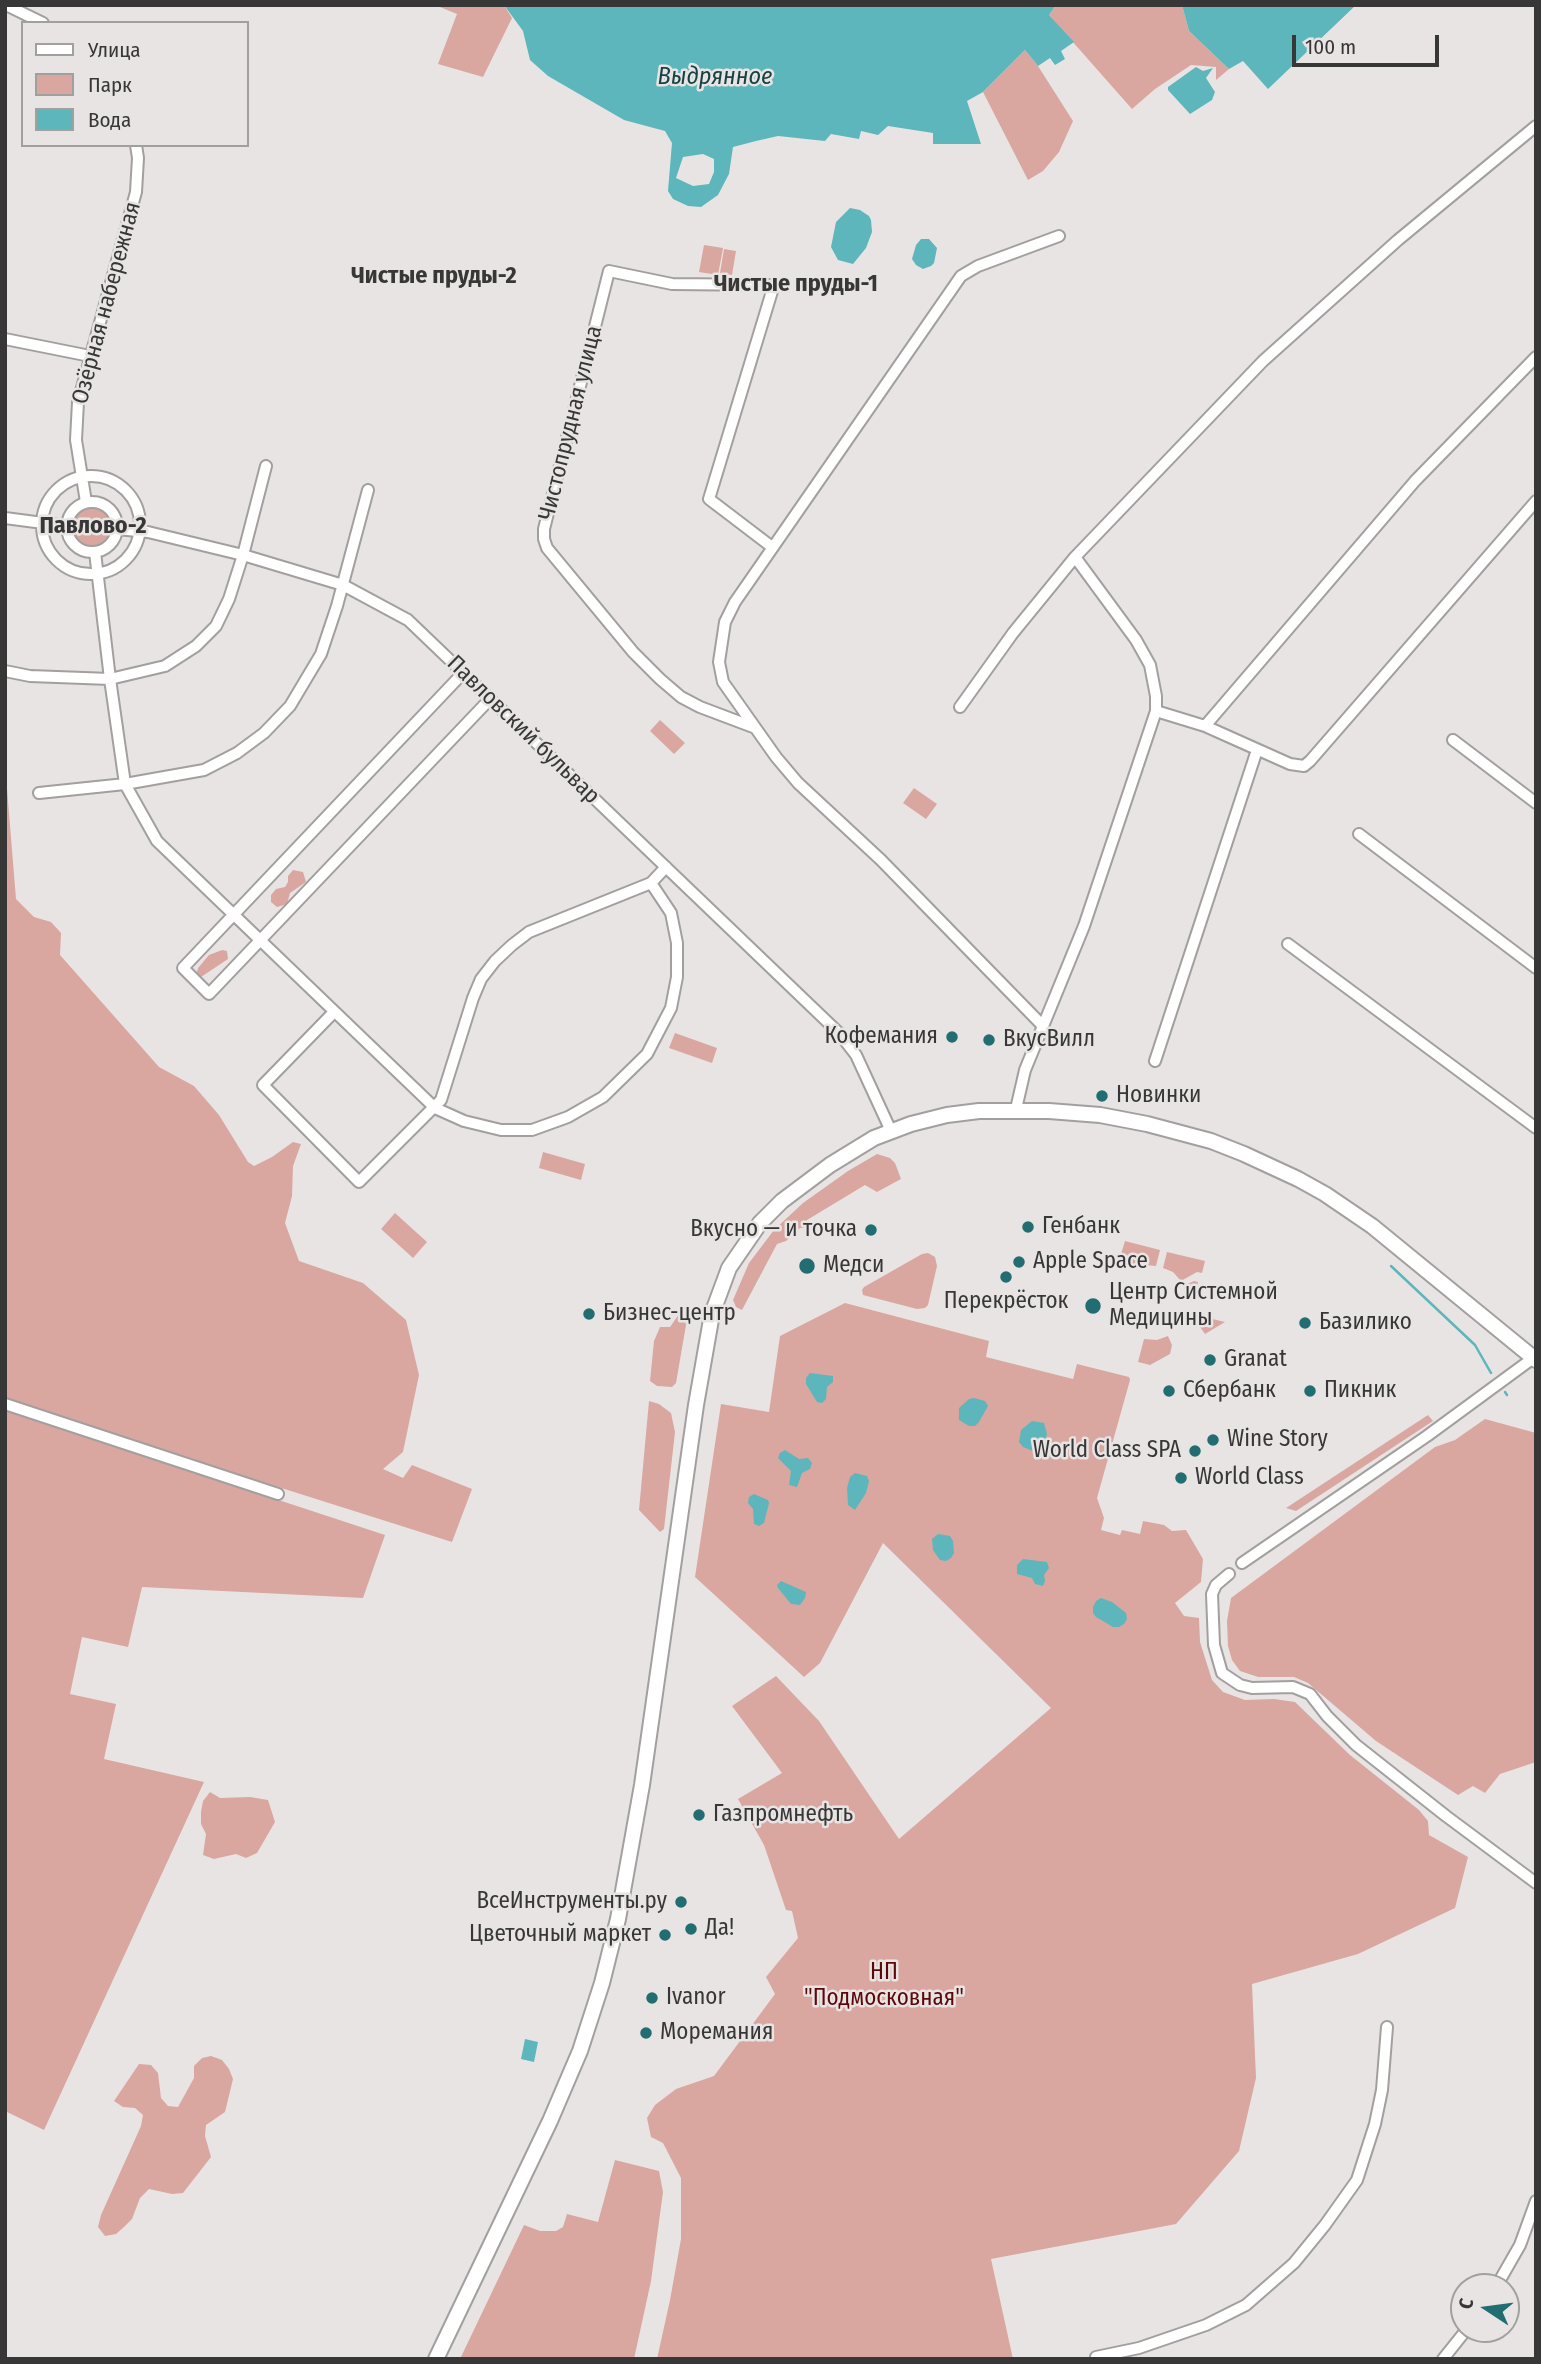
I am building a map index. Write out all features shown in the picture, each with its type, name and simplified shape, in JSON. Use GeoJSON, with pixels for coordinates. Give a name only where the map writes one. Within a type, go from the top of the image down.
{"type":"FeatureCollection","features":[{"type":"Feature","properties":{"kind":"main road"},"geometry":{"type":"LineString","coordinates":[[436,2359],[550,2121],[580,2051],[609,1958],[642,1785],[705,1345],[718,1293],[729,1268],[760,1223],[782,1201],[845,1155],[891,1130],[947,1115],[1016,1109],[1100,1115],[1169,1128],[1233,1149],[1298,1179],[1372,1226],[1535,1358]]}},
{"type":"Feature","properties":{"kind":"street"},"geometry":{"type":"LineString","coordinates":[[6,5],[39,21]]}},
{"type":"Feature","properties":{"kind":"street"},"geometry":{"type":"LineString","coordinates":[[960,707],[1013,633],[1075,557],[1263,361],[1398,240],[1536,126]]}},
{"type":"Feature","properties":{"kind":"street","name":"Озёрная набережная"},"geometry":{"type":"LineString","coordinates":[[86,502],[76,440],[78,402],[136,192],[136,147]]}},
{"type":"Feature","properties":{"kind":"street"},"geometry":{"type":"LineString","coordinates":[[1043,1026],[881,860],[798,783],[753,727],[723,682],[719,662],[725,622],[735,602],[961,276],[978,266],[1059,236]]}},
{"type":"Feature","properties":{"kind":"street","name":"Чистопрудная улица"},"geometry":{"type":"LineString","coordinates":[[753,727],[700,707],[681,697],[660,679],[633,652],[547,548],[544,539],[544,529],[609,271],[672,284],[769,285],[773,288],[709,499],[772,547]]}},
{"type":"Feature","properties":{"kind":"street"},"geometry":{"type":"LineString","coordinates":[[5,339],[90,356]]}},
{"type":"Feature","properties":{"kind":"street"},"geometry":{"type":"LineString","coordinates":[[1205,726],[1415,481],[1536,357]]}},
{"type":"Feature","properties":{"kind":"street"},"geometry":{"type":"LineString","coordinates":[[5,671],[30,676],[110,679],[165,666],[196,646],[216,626],[229,599],[266,466]]}},
{"type":"Feature","properties":{"kind":"street"},"geometry":{"type":"LineString","coordinates":[[81,477],[104,478],[124,488],[134,500],[139,515],[140,531],[137,543],[122,564],[97,574],[81,573],[65,567],[52,555],[44,540],[42,522],[46,506],[54,493],[66,482],[81,477]]}},
{"type":"Feature","properties":{"kind":"street"},"geometry":{"type":"LineString","coordinates":[[38,793],[125,784],[204,770],[237,753],[264,733],[289,706],[321,654],[343,585],[368,490]]}},
{"type":"Feature","properties":{"kind":"street"},"geometry":{"type":"LineString","coordinates":[[1156,711],[1205,726],[1298,766],[1304,765],[1536,501]]}},
{"type":"Feature","properties":{"kind":"street"},"geometry":{"type":"LineString","coordinates":[[86,502],[105,505],[116,520],[117,529],[110,545],[95,552],[78,548],[66,526],[72,510],[86,502]]}},
{"type":"Feature","properties":{"kind":"street"},"geometry":{"type":"LineString","coordinates":[[5,518],[66,526]]}},
{"type":"Feature","properties":{"kind":"street","name":"Павловский бульвар"},"geometry":{"type":"LineString","coordinates":[[117,529],[140,531],[243,555],[343,585],[408,620],[839,1033],[856,1055],[891,1130]]}},
{"type":"Feature","properties":{"kind":"street"},"geometry":{"type":"LineString","coordinates":[[95,552],[125,784],[157,841],[435,1108],[464,1121],[489,1127],[532,1130],[568,1117],[603,1097],[647,1054],[671,1008],[677,976],[677,943],[671,913],[651,883]]}},
{"type":"Feature","properties":{"kind":"street"},"geometry":{"type":"LineString","coordinates":[[1016,1109],[1021,1080],[1084,926],[1156,711],[1150,665],[1136,640],[1075,557]]}},
{"type":"Feature","properties":{"kind":"street"},"geometry":{"type":"LineString","coordinates":[[463,673],[183,968],[209,994],[490,699]]}},
{"type":"Feature","properties":{"kind":"street"},"geometry":{"type":"LineString","coordinates":[[1453,740],[1536,803]]}},
{"type":"Feature","properties":{"kind":"street"},"geometry":{"type":"LineString","coordinates":[[1155,1061],[1258,750]]}},
{"type":"Feature","properties":{"kind":"street"},"geometry":{"type":"LineString","coordinates":[[1359,834],[1536,968]]}},
{"type":"Feature","properties":{"kind":"street"},"geometry":{"type":"LineString","coordinates":[[334,1012],[263,1085],[359,1182],[441,1100],[473,998],[481,979],[495,961],[529,932],[651,883],[666,867]]}},
{"type":"Feature","properties":{"kind":"street"},"geometry":{"type":"LineString","coordinates":[[1287,944],[1536,1128]]}},
{"type":"Feature","properties":{"kind":"street"},"geometry":{"type":"LineString","coordinates":[[1242,1563],[1535,1358]]}},
{"type":"Feature","properties":{"kind":"street"},"geometry":{"type":"LineString","coordinates":[[5,1404],[278,1494]]}},
{"type":"Feature","properties":{"kind":"street"},"geometry":{"type":"LineString","coordinates":[[1229,1574],[1216,1585],[1212,1594],[1214,1645],[1222,1673],[1240,1685],[1252,1688],[1293,1687],[1310,1694],[1327,1716],[1356,1745],[1532,1881],[1536,1889]]}},
{"type":"Feature","properties":{"kind":"street"},"geometry":{"type":"LineString","coordinates":[[1096,2357],[1139,2348],[1206,2325],[1245,2305],[1294,2263],[1357,2180],[1375,2124],[1382,2090],[1387,2026]]}},
{"type":"Feature","properties":{"kind":"street"},"geometry":{"type":"LineString","coordinates":[[1504,2273],[1520,2245],[1536,2201]]}},
{"type":"Feature","properties":{"kind":"street"},"geometry":{"type":"LineString","coordinates":[[1443,2359],[1456,2343]]}},
{"type":"Feature","properties":{"kind":"green space"},"geometry":{"type":"Polygon","coordinates":[[[435,5],[504,5],[512,18],[483,77],[438,64],[457,14],[435,5]]]}},
{"type":"Feature","properties":{"kind":"green space"},"geometry":{"type":"Polygon","coordinates":[[[1056,5],[1182,5],[1189,31],[1229,69],[1216,80],[1216,67],[1191,65],[1155,89],[1132,109],[1049,15],[1056,5]]]}},
{"type":"Feature","properties":{"kind":"green space"},"geometry":{"type":"Polygon","coordinates":[[[1025,50],[1073,121],[1059,152],[1043,171],[1028,180],[983,92],[1025,50]]]}},
{"type":"Feature","properties":{"kind":"green space"},"geometry":{"type":"Polygon","coordinates":[[[704,245],[723,248],[718,275],[699,272],[704,245]]]}},
{"type":"Feature","properties":{"kind":"green space"},"geometry":{"type":"Polygon","coordinates":[[[724,249],[736,251],[732,275],[720,273],[724,249]]]}},
{"type":"Feature","properties":{"kind":"green space"},"geometry":{"type":"Polygon","coordinates":[[[92,505],[107,511],[113,526],[107,541],[92,547],[77,541],[71,526],[77,511],[92,505]]]}},
{"type":"Feature","properties":{"kind":"green space"},"geometry":{"type":"Polygon","coordinates":[[[660,720],[685,743],[674,754],[650,731],[660,720]]]}},
{"type":"Feature","properties":{"kind":"green space"},"geometry":{"type":"Polygon","coordinates":[[[5,764],[16,899],[34,917],[51,922],[61,933],[60,955],[159,1067],[194,1086],[219,1115],[248,1162],[254,1166],[293,1142],[301,1144],[293,1166],[292,1196],[285,1223],[299,1261],[363,1283],[406,1320],[419,1375],[403,1452],[383,1469],[403,1478],[412,1465],[472,1489],[452,1542],[35,1410],[5,1398],[5,764]]]}},
{"type":"Feature","properties":{"kind":"green space"},"geometry":{"type":"Polygon","coordinates":[[[914,788],[937,804],[926,819],[903,803],[914,788]]]}},
{"type":"Feature","properties":{"kind":"green space"},"geometry":{"type":"Polygon","coordinates":[[[293,870],[303,872],[306,882],[290,893],[287,904],[277,907],[271,902],[271,895],[276,889],[285,887],[293,870]]]}},
{"type":"Feature","properties":{"kind":"green space"},"geometry":{"type":"Polygon","coordinates":[[[227,951],[228,959],[201,977],[196,976],[198,968],[209,955],[227,951]]]}},
{"type":"Feature","properties":{"kind":"green space"},"geometry":{"type":"Polygon","coordinates":[[[675,1033],[717,1048],[712,1063],[669,1048],[675,1033]]]}},
{"type":"Feature","properties":{"kind":"green space"},"geometry":{"type":"Polygon","coordinates":[[[543,1152],[585,1164],[581,1180],[539,1168],[543,1152]]]}},
{"type":"Feature","properties":{"kind":"green space"},"geometry":{"type":"Polygon","coordinates":[[[877,1154],[890,1158],[895,1163],[901,1179],[877,1192],[865,1185],[807,1220],[808,1227],[800,1228],[786,1241],[777,1244],[742,1310],[736,1307],[733,1300],[749,1263],[774,1230],[803,1203],[877,1154]]]}},
{"type":"Feature","properties":{"kind":"green space"},"geometry":{"type":"Polygon","coordinates":[[[395,1213],[427,1242],[413,1258],[381,1229],[395,1213]]]}},
{"type":"Feature","properties":{"kind":"green space"},"geometry":{"type":"Polygon","coordinates":[[[1125,1241],[1160,1250],[1156,1266],[1133,1268],[1127,1261],[1128,1256],[1121,1254],[1125,1241]]]}},
{"type":"Feature","properties":{"kind":"green space"},"geometry":{"type":"Polygon","coordinates":[[[1167,1252],[1205,1261],[1202,1273],[1197,1272],[1181,1281],[1173,1272],[1163,1268],[1167,1252]]]}},
{"type":"Feature","properties":{"kind":"green space"},"geometry":{"type":"Polygon","coordinates":[[[928,1253],[935,1257],[937,1266],[925,1308],[917,1309],[863,1295],[864,1287],[928,1253]]]}},
{"type":"Feature","properties":{"kind":"green space"},"geometry":{"type":"Polygon","coordinates":[[[1198,1282],[1193,1301],[1188,1300],[1183,1286],[1198,1282]]]}},
{"type":"Feature","properties":{"kind":"green space","name":"НП \"Подмосковная\""},"geometry":{"type":"Polygon","coordinates":[[[845,1303],[989,1341],[986,1357],[1073,1379],[1077,1364],[1129,1377],[1097,1498],[1104,1518],[1101,1530],[1120,1535],[1122,1530],[1140,1534],[1143,1521],[1164,1525],[1172,1531],[1186,1530],[1203,1559],[1201,1582],[1175,1603],[1184,1616],[1199,1618],[1200,1642],[1212,1680],[1223,1692],[1245,1700],[1274,1699],[1295,1702],[1350,1755],[1419,1810],[1428,1821],[1429,1835],[1468,1857],[1455,1908],[1358,1954],[1252,1984],[1256,2078],[1239,2151],[1176,2224],[991,2259],[1013,2359],[657,2359],[681,2239],[681,2178],[663,2143],[651,2137],[647,2118],[655,2105],[676,2089],[714,2076],[775,1994],[766,1977],[798,1938],[792,1911],[786,1910],[764,1845],[738,1799],[782,1773],[732,1706],[776,1676],[819,1721],[899,1839],[1051,1708],[883,1543],[820,1663],[804,1677],[695,1577],[721,1404],[769,1412],[780,1336],[845,1303]]]}},
{"type":"Feature","properties":{"kind":"green space"},"geometry":{"type":"Polygon","coordinates":[[[679,1314],[684,1315],[686,1325],[676,1383],[672,1387],[657,1386],[650,1381],[654,1341],[660,1327],[670,1327],[679,1314]]]}},
{"type":"Feature","properties":{"kind":"green space"},"geometry":{"type":"Polygon","coordinates":[[[1200,1316],[1225,1322],[1205,1334],[1200,1327],[1200,1316]]]}},
{"type":"Feature","properties":{"kind":"green space"},"geometry":{"type":"Polygon","coordinates":[[[1168,1336],[1172,1345],[1170,1354],[1150,1365],[1138,1362],[1144,1339],[1157,1340],[1168,1336]]]}},
{"type":"Feature","properties":{"kind":"green space"},"geometry":{"type":"Polygon","coordinates":[[[649,1401],[659,1404],[671,1413],[675,1432],[664,1529],[660,1532],[639,1510],[649,1401]]]}},
{"type":"Feature","properties":{"kind":"green space"},"geometry":{"type":"Polygon","coordinates":[[[5,1410],[385,1535],[363,1598],[142,1587],[128,1647],[82,1637],[70,1694],[116,1704],[104,1759],[204,1782],[44,2130],[5,2111],[5,1410]]]}},
{"type":"Feature","properties":{"kind":"green space"},"geometry":{"type":"Polygon","coordinates":[[[1428,1415],[1433,1421],[1296,1511],[1286,1508],[1428,1415]]]}},
{"type":"Feature","properties":{"kind":"green space"},"geometry":{"type":"Polygon","coordinates":[[[1485,1419],[1536,1433],[1536,1762],[1500,1774],[1485,1793],[1473,1786],[1458,1795],[1376,1741],[1308,1683],[1294,1677],[1258,1677],[1240,1671],[1232,1660],[1228,1646],[1227,1621],[1231,1598],[1435,1447],[1455,1440],[1485,1419]]]}},
{"type":"Feature","properties":{"kind":"green space"},"geometry":{"type":"Polygon","coordinates":[[[210,1792],[220,1798],[250,1797],[268,1800],[275,1822],[257,1853],[246,1858],[236,1854],[214,1859],[203,1855],[206,1834],[201,1824],[201,1812],[203,1801],[210,1792]]]}},
{"type":"Feature","properties":{"kind":"green space"},"geometry":{"type":"Polygon","coordinates":[[[211,2056],[222,2060],[233,2079],[225,2112],[206,2125],[205,2136],[211,2157],[183,2193],[172,2194],[149,2189],[140,2198],[132,2219],[116,2234],[105,2236],[98,2227],[101,2215],[141,2126],[143,2115],[135,2108],[123,2107],[114,2101],[139,2064],[151,2065],[158,2073],[161,2098],[168,2106],[178,2107],[194,2078],[194,2066],[202,2058],[211,2056]]]}},
{"type":"Feature","properties":{"kind":"green space"},"geometry":{"type":"Polygon","coordinates":[[[615,2160],[659,2171],[663,2192],[651,2281],[634,2359],[460,2359],[524,2225],[540,2231],[556,2231],[563,2227],[567,2214],[598,2222],[615,2160]]]}},
{"type":"Feature","properties":{"kind":"water","name":"Выдрянное"},"geometry":{"type":"Polygon","coordinates":[[[504,5],[1056,5],[1049,15],[1074,42],[1061,51],[1065,59],[1055,65],[1050,58],[1038,66],[1025,50],[983,92],[967,101],[981,144],[933,144],[933,133],[888,126],[878,135],[861,131],[859,139],[831,134],[825,141],[778,136],[733,147],[729,174],[718,195],[701,207],[688,206],[673,199],[668,191],[672,143],[665,131],[624,120],[548,76],[530,60],[523,31],[504,5]],[[703,154],[683,157],[676,178],[693,186],[709,184],[714,172],[714,159],[703,154]]]}},
{"type":"Feature","properties":{"kind":"water"},"geometry":{"type":"Polygon","coordinates":[[[1182,5],[1356,5],[1268,89],[1243,61],[1229,69],[1189,31],[1182,5]]]}},
{"type":"Feature","properties":{"kind":"water"},"geometry":{"type":"Polygon","coordinates":[[[1196,67],[1203,71],[1213,68],[1206,78],[1215,92],[1212,100],[1190,114],[1168,87],[1196,67]]]}},
{"type":"Feature","properties":{"kind":"water"},"geometry":{"type":"Polygon","coordinates":[[[850,208],[869,216],[872,232],[866,248],[853,264],[838,260],[831,247],[836,222],[850,208]]]}},
{"type":"Feature","properties":{"kind":"water"},"geometry":{"type":"Polygon","coordinates":[[[921,239],[929,239],[937,248],[934,263],[923,269],[912,259],[921,239]]]}},
{"type":"Feature","properties":{"kind":"water"},"geometry":{"type":"Polygon","coordinates":[[[810,1373],[833,1376],[833,1382],[827,1387],[826,1399],[822,1403],[817,1402],[806,1384],[810,1373]]]}},
{"type":"Feature","properties":{"kind":"water"},"geometry":{"type":"Polygon","coordinates":[[[974,1398],[985,1401],[988,1406],[979,1422],[975,1426],[969,1426],[959,1420],[959,1408],[974,1398]]]}},
{"type":"Feature","properties":{"kind":"water"},"geometry":{"type":"Polygon","coordinates":[[[1032,1421],[1044,1423],[1047,1434],[1040,1450],[1033,1451],[1019,1442],[1021,1430],[1032,1421]]]}},
{"type":"Feature","properties":{"kind":"water"},"geometry":{"type":"Polygon","coordinates":[[[785,1450],[799,1459],[808,1458],[812,1463],[810,1469],[802,1473],[797,1487],[789,1485],[791,1471],[778,1458],[785,1450]]]}},
{"type":"Feature","properties":{"kind":"water"},"geometry":{"type":"Polygon","coordinates":[[[855,1473],[867,1476],[869,1481],[866,1493],[855,1510],[848,1505],[847,1488],[850,1477],[855,1473]]]}},
{"type":"Feature","properties":{"kind":"water"},"geometry":{"type":"Polygon","coordinates":[[[754,1494],[769,1503],[764,1523],[759,1526],[754,1524],[753,1509],[748,1503],[749,1497],[754,1494]]]}},
{"type":"Feature","properties":{"kind":"water"},"geometry":{"type":"Polygon","coordinates":[[[938,1534],[950,1536],[953,1541],[954,1553],[946,1561],[940,1560],[933,1550],[932,1539],[938,1534]]]}},
{"type":"Feature","properties":{"kind":"water"},"geometry":{"type":"Polygon","coordinates":[[[1023,1559],[1047,1562],[1049,1568],[1044,1575],[1043,1586],[1035,1584],[1032,1578],[1017,1574],[1017,1565],[1023,1559]]]}},
{"type":"Feature","properties":{"kind":"water"},"geometry":{"type":"Polygon","coordinates":[[[781,1581],[806,1592],[800,1605],[791,1604],[778,1588],[777,1585],[781,1581]]]}},
{"type":"Feature","properties":{"kind":"water"},"geometry":{"type":"Polygon","coordinates":[[[1101,1598],[1112,1602],[1126,1613],[1124,1624],[1113,1627],[1096,1617],[1093,1607],[1101,1598]]]}},
{"type":"Feature","properties":{"kind":"water"},"geometry":{"type":"Polygon","coordinates":[[[525,2039],[538,2042],[534,2062],[521,2059],[525,2039]]]}},
{"type":"Feature","properties":{"kind":"waterway"},"geometry":{"type":"LineString","coordinates":[[1391,1266],[1475,1345],[1491,1373]]}},
{"type":"Feature","properties":{"kind":"place","name":"Кофемания"},"geometry":{"type":"Point","coordinates":[952,1037]}},
{"type":"Feature","properties":{"kind":"place","name":"ВкусВилл"},"geometry":{"type":"Point","coordinates":[989,1040]}},
{"type":"Feature","properties":{"kind":"place","name":"Новинки"},"geometry":{"type":"Point","coordinates":[1102,1096]}},
{"type":"Feature","properties":{"kind":"place","name":"Генбанк"},"geometry":{"type":"Point","coordinates":[1028,1227]}},
{"type":"Feature","properties":{"kind":"place","name":"Вкусно — и точка"},"geometry":{"type":"Point","coordinates":[871,1230]}},
{"type":"Feature","properties":{"kind":"place","name":"Apple Space"},"geometry":{"type":"Point","coordinates":[1019,1262]}},
{"type":"Feature","properties":{"kind":"place","name":"Медси"},"geometry":{"type":"Point","coordinates":[807,1266]}},
{"type":"Feature","properties":{"kind":"place","name":"Перекрёсток"},"geometry":{"type":"Point","coordinates":[1006,1277]}},
{"type":"Feature","properties":{"kind":"place","name":"Центр Системной Медицины"},"geometry":{"type":"Point","coordinates":[1093,1306]}},
{"type":"Feature","properties":{"kind":"place","name":"Бизнес-центр"},"geometry":{"type":"Point","coordinates":[589,1314]}},
{"type":"Feature","properties":{"kind":"place","name":"Базилико"},"geometry":{"type":"Point","coordinates":[1305,1323]}},
{"type":"Feature","properties":{"kind":"place","name":"Granat"},"geometry":{"type":"Point","coordinates":[1210,1360]}},
{"type":"Feature","properties":{"kind":"place","name":"Сбербанк"},"geometry":{"type":"Point","coordinates":[1169,1391]}},
{"type":"Feature","properties":{"kind":"place","name":"Пикник"},"geometry":{"type":"Point","coordinates":[1310,1391]}},
{"type":"Feature","properties":{"kind":"place","name":"Wine Story"},"geometry":{"type":"Point","coordinates":[1213,1440]}},
{"type":"Feature","properties":{"kind":"place","name":"World Class SPA"},"geometry":{"type":"Point","coordinates":[1195,1451]}},
{"type":"Feature","properties":{"kind":"place","name":"World Class"},"geometry":{"type":"Point","coordinates":[1181,1478]}},
{"type":"Feature","properties":{"kind":"place","name":"Газпромнефть"},"geometry":{"type":"Point","coordinates":[699,1815]}},
{"type":"Feature","properties":{"kind":"place","name":"ВсеИнструменты.ру"},"geometry":{"type":"Point","coordinates":[681,1902]}},
{"type":"Feature","properties":{"kind":"place","name":"Да!"},"geometry":{"type":"Point","coordinates":[691,1929]}},
{"type":"Feature","properties":{"kind":"place","name":"Цветочный маркет"},"geometry":{"type":"Point","coordinates":[665,1935]}},
{"type":"Feature","properties":{"kind":"place","name":"Ivanor"},"geometry":{"type":"Point","coordinates":[652,1998]}},
{"type":"Feature","properties":{"kind":"place","name":"Моремания"},"geometry":{"type":"Point","coordinates":[646,2033]}},
{"type":"Feature","properties":{"kind":"district","name":"Чистые пруды-2"},"geometry":{"type":"Point","coordinates":[434,276]}},
{"type":"Feature","properties":{"kind":"district","name":"Чистые пруды-1"},"geometry":{"type":"Point","coordinates":[796,284]}},
{"type":"Feature","properties":{"kind":"district","name":"Павлово-2"},"geometry":{"type":"Point","coordinates":[93,526]}}]}
